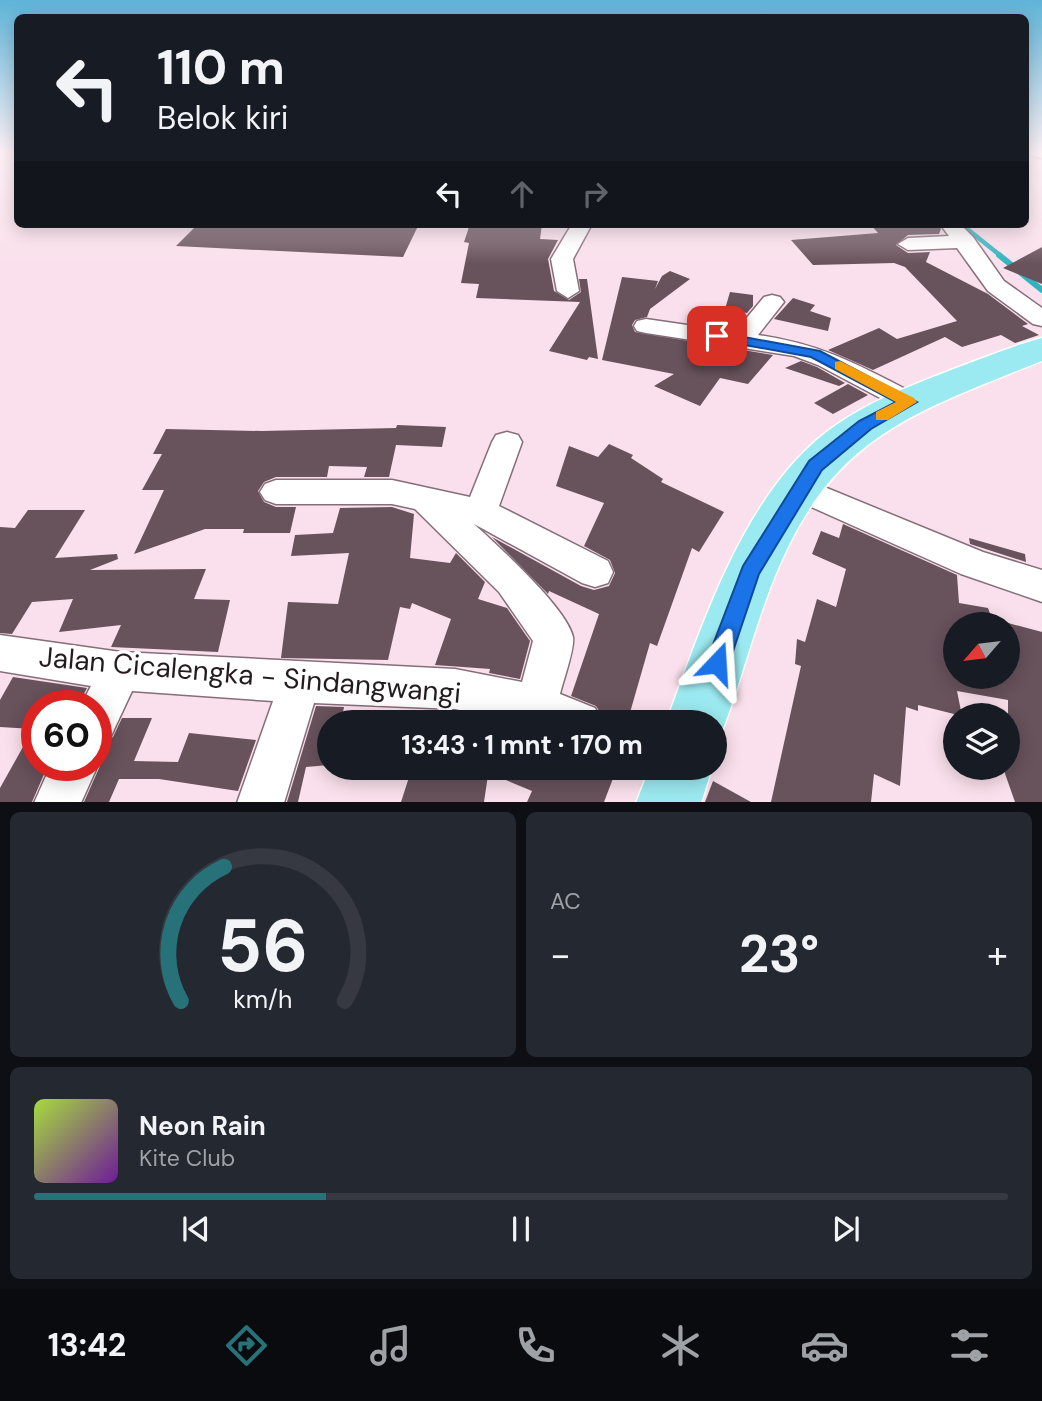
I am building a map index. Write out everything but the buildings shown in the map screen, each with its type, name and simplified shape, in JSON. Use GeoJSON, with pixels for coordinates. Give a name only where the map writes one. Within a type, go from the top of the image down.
{"type":"FeatureCollection","features":[{"type":"Feature","properties":{"kind":"main road"},"geometry":{"type":"LineString","coordinates":[[701,710],[750,572],[815,465],[865,425],[909,402],[1042,349]]}},
{"type":"Feature","properties":{"kind":"main road"},"geometry":{"type":"LineString","coordinates":[[668,802],[677,780]]}},
{"type":"Feature","properties":{"kind":"street"},"geometry":{"type":"LineString","coordinates":[[568,291],[562,259],[580,228]]}},
{"type":"Feature","properties":{"kind":"street"},"geometry":{"type":"LineString","coordinates":[[954,228],[996,286],[1042,319]]}},
{"type":"Feature","properties":{"kind":"street"},"geometry":{"type":"LineString","coordinates":[[908,244],[965,241]]}},
{"type":"Feature","properties":{"kind":"street"},"geometry":{"type":"LineString","coordinates":[[741,340],[772,302]]}},
{"type":"Feature","properties":{"kind":"street"},"geometry":{"type":"LineString","coordinates":[[646,326],[815,354],[909,402]]}},
{"type":"Feature","properties":{"kind":"street"},"geometry":{"type":"LineString","coordinates":[[480,512],[507,442]]}},
{"type":"Feature","properties":{"kind":"street"},"geometry":{"type":"LineString","coordinates":[[800,489],[974,564],[1042,586]]}},
{"type":"Feature","properties":{"kind":"street"},"geometry":{"type":"LineString","coordinates":[[276,492],[392,492],[480,512],[596,572]]}},
{"type":"Feature","properties":{"kind":"street"},"geometry":{"type":"LineString","coordinates":[[425,499],[512,581],[550,631],[553,644],[536,706]]}},
{"type":"Feature","properties":{"kind":"street","name":"Jalan Cicalengka - Sindangwangi"},"geometry":{"type":"LineString","coordinates":[[0,653],[121,670],[300,683],[455,689],[546,710]]}},
{"type":"Feature","properties":{"kind":"street"},"geometry":{"type":"LineString","coordinates":[[111,690],[121,670]]}},
{"type":"Feature","properties":{"kind":"street"},"geometry":{"type":"LineString","coordinates":[[260,802],[300,683]]}},
{"type":"Feature","properties":{"kind":"street"},"geometry":{"type":"LineString","coordinates":[[57,802],[67,781]]}},
{"type":"Feature","properties":{"kind":"waterway"},"geometry":{"type":"LineString","coordinates":[[966,228],[1001,256]]}},
{"type":"Feature","properties":{"kind":"waterway"},"geometry":{"type":"LineString","coordinates":[[999,255],[1042,290]]}},
{"type":"Feature","properties":{"kind":"slow traffic"},"geometry":{"type":"LineString","coordinates":[[840,365],[909,402],[882,416]]}},
{"type":"Feature","properties":{"kind":"route"},"geometry":{"type":"LineString","coordinates":[[717,336],[815,354],[909,402],[865,425],[815,465],[776,525],[750,572],[717,663]]}}]}
